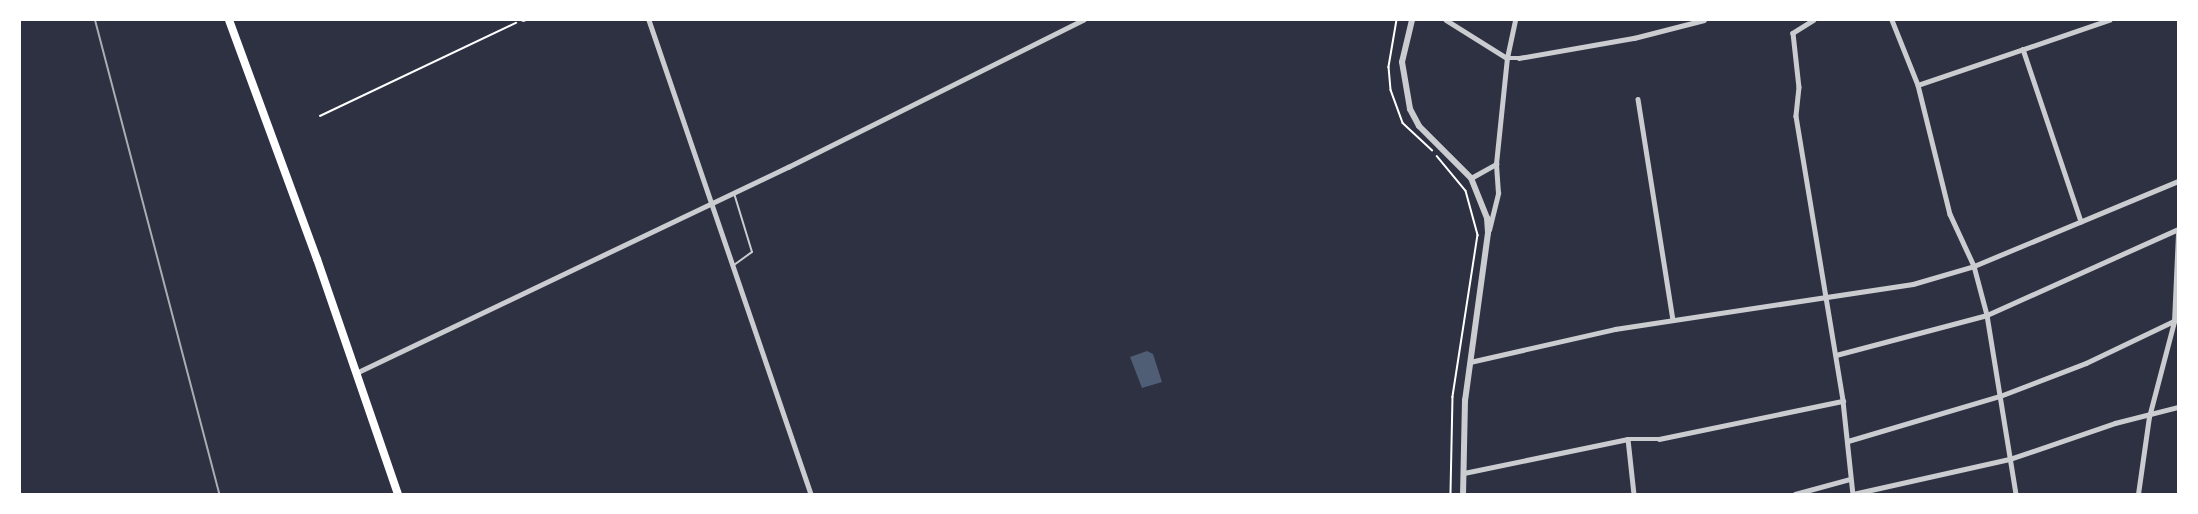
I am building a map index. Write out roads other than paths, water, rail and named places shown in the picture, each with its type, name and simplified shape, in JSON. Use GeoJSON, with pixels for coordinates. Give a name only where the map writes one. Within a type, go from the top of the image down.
{"type":"FeatureCollection","features":[{"type":"Feature","properties":{"kind":"main road"},"geometry":{"type":"LineString","coordinates":[[228,20],[398,495]]}},
{"type":"Feature","properties":{"kind":"street"},"geometry":{"type":"LineString","coordinates":[[649,20],[811,495]]}},
{"type":"Feature","properties":{"kind":"street"},"geometry":{"type":"LineString","coordinates":[[356,373],[711,201],[734,192],[1083,20]]}},
{"type":"Feature","properties":{"kind":"street"},"geometry":{"type":"LineString","coordinates":[[1412,20],[1402,62],[1410,109],[1419,126],[1471,178],[1484,204],[1488,233]]}},
{"type":"Feature","properties":{"kind":"street"},"geometry":{"type":"LineString","coordinates":[[1446,20],[1507,58],[1623,40],[1704,20]]}},
{"type":"Feature","properties":{"kind":"street"},"geometry":{"type":"LineString","coordinates":[[1463,495],[1470,362],[1488,233],[1496,209],[1496,164],[1507,58],[1515,20]]}},
{"type":"Feature","properties":{"kind":"street"},"geometry":{"type":"LineString","coordinates":[[1814,20],[1795,28],[1792,38],[1799,87],[1796,116],[1843,401],[1853,494],[2010,459],[2115,423],[2149,417],[2178,407]]}},
{"type":"Feature","properties":{"kind":"street"},"geometry":{"type":"LineString","coordinates":[[1892,20],[1918,85],[1950,214],[1974,266],[1987,315],[2016,495]]}},
{"type":"Feature","properties":{"kind":"street"},"geometry":{"type":"LineString","coordinates":[[1918,85],[2109,20]]}},
{"type":"Feature","properties":{"kind":"street"},"geometry":{"type":"LineString","coordinates":[[2023,49],[2081,221]]}},
{"type":"Feature","properties":{"kind":"street"},"geometry":{"type":"LineString","coordinates":[[1638,99],[1673,319]]}},
{"type":"Feature","properties":{"kind":"street"},"geometry":{"type":"LineString","coordinates":[[1471,178],[1496,164]]}},
{"type":"Feature","properties":{"kind":"street"},"geometry":{"type":"LineString","coordinates":[[1470,362],[1673,319],[1913,284],[1974,266],[2178,181]]}},
{"type":"Feature","properties":{"kind":"street"},"geometry":{"type":"LineString","coordinates":[[1836,355],[1987,315],[2178,229]]}},
{"type":"Feature","properties":{"kind":"street"},"geometry":{"type":"LineString","coordinates":[[2138,495],[2149,417],[2176,320],[2178,234]]}},
{"type":"Feature","properties":{"kind":"street"},"geometry":{"type":"LineString","coordinates":[[1848,441],[2000,396],[2086,363],[2176,320]]}},
{"type":"Feature","properties":{"kind":"street"},"geometry":{"type":"LineString","coordinates":[[1464,473],[1628,439],[1659,439],[1843,401]]}},
{"type":"Feature","properties":{"kind":"street"},"geometry":{"type":"LineString","coordinates":[[1628,439],[1634,495]]}},
{"type":"Feature","properties":{"kind":"street"},"geometry":{"type":"LineString","coordinates":[[1795,495],[1850,479]]}},
{"type":"Feature","properties":{"kind":"lane"},"geometry":{"type":"LineString","coordinates":[[734,192],[752,252],[734,265]]}},
{"type":"Feature","properties":{"kind":"water"},"geometry":{"type":"Polygon","coordinates":[[[1147,351],[1153,354],[1162,382],[1142,388],[1130,357],[1147,351]]]}},
{"type":"Feature","properties":{"kind":"railway"},"geometry":{"type":"LineString","coordinates":[[95,20],[219,494]]}}]}
